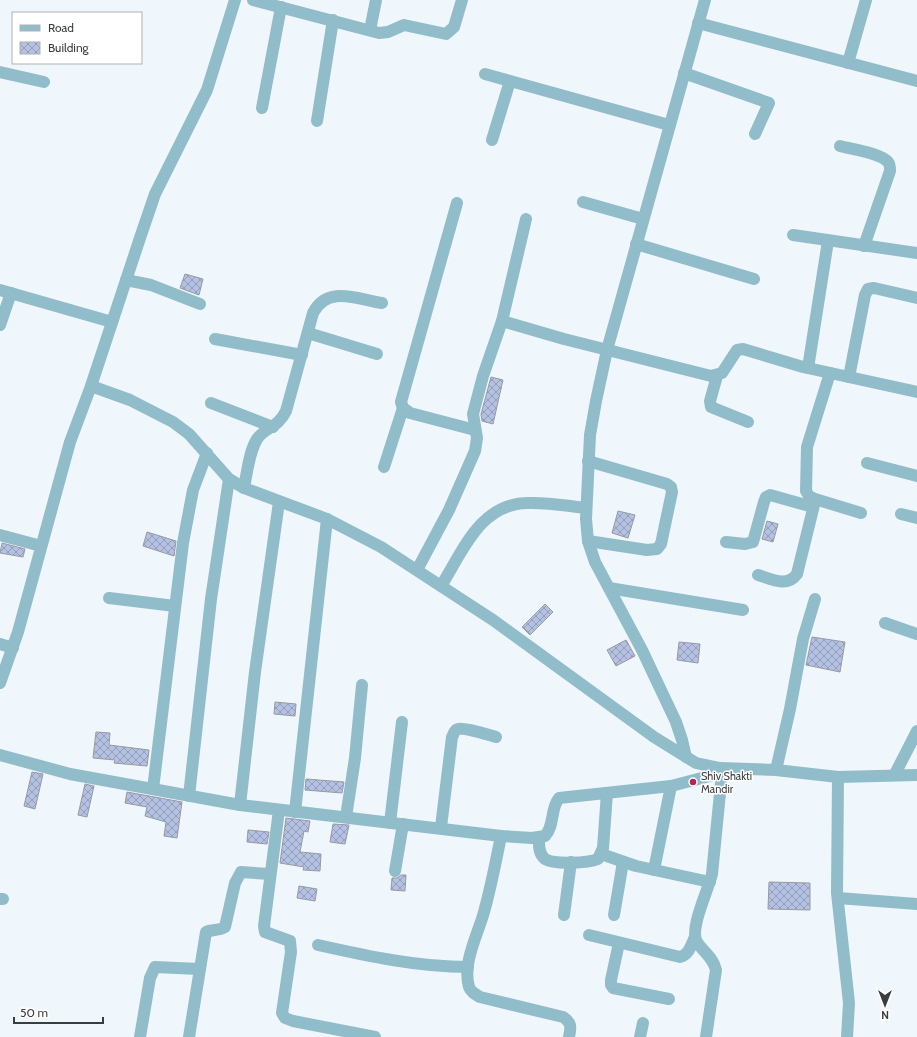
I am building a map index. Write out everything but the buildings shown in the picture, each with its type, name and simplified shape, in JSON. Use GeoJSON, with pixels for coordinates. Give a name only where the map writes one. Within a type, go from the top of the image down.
{"type":"FeatureCollection","features":[{"type":"Feature","properties":{"kind":"street"},"geometry":{"type":"LineString","coordinates":[[1,677],[13,648],[70,442],[91,386],[155,194],[207,90],[235,0]]}},
{"type":"Feature","properties":{"kind":"street"},"geometry":{"type":"LineString","coordinates":[[254,0],[384,33],[404,25],[446,34],[454,27],[462,0]]}},
{"type":"Feature","properties":{"kind":"street"},"geometry":{"type":"LineString","coordinates":[[370,30],[376,0]]}},
{"type":"Feature","properties":{"kind":"street"},"geometry":{"type":"LineString","coordinates":[[686,757],[676,722],[642,650],[595,562],[588,541],[586,508],[588,461],[596,401],[607,350],[705,0]]}},
{"type":"Feature","properties":{"kind":"street"},"geometry":{"type":"LineString","coordinates":[[848,63],[866,0]]}},
{"type":"Feature","properties":{"kind":"street"},"geometry":{"type":"LineString","coordinates":[[262,108],[281,7]]}},
{"type":"Feature","properties":{"kind":"street"},"geometry":{"type":"LineString","coordinates":[[317,121],[333,20]]}},
{"type":"Feature","properties":{"kind":"street"},"geometry":{"type":"LineString","coordinates":[[698,23],[917,82]]}},
{"type":"Feature","properties":{"kind":"street"},"geometry":{"type":"LineString","coordinates":[[0,72],[44,82]]}},
{"type":"Feature","properties":{"kind":"street"},"geometry":{"type":"LineString","coordinates":[[684,73],[769,103],[755,134]]}},
{"type":"Feature","properties":{"kind":"street"},"geometry":{"type":"LineString","coordinates":[[485,74],[669,125]]}},
{"type":"Feature","properties":{"kind":"street"},"geometry":{"type":"LineString","coordinates":[[492,140],[510,81]]}},
{"type":"Feature","properties":{"kind":"street"},"geometry":{"type":"LineString","coordinates":[[840,146],[881,157],[887,160],[889,165],[890,171],[864,246]]}},
{"type":"Feature","properties":{"kind":"street"},"geometry":{"type":"LineString","coordinates":[[583,202],[643,219]]}},
{"type":"Feature","properties":{"kind":"street"},"geometry":{"type":"LineString","coordinates":[[457,203],[401,402],[403,408],[410,413],[428,419],[475,430]]}},
{"type":"Feature","properties":{"kind":"street"},"geometry":{"type":"LineString","coordinates":[[417,570],[449,510],[475,451],[476,444],[473,414],[502,321],[526,219]]}},
{"type":"Feature","properties":{"kind":"street"},"geometry":{"type":"LineString","coordinates":[[793,234],[828,241],[917,253]]}},
{"type":"Feature","properties":{"kind":"street"},"geometry":{"type":"LineString","coordinates":[[808,368],[828,241]]}},
{"type":"Feature","properties":{"kind":"street"},"geometry":{"type":"LineString","coordinates":[[636,244],[754,279]]}},
{"type":"Feature","properties":{"kind":"street"},"geometry":{"type":"LineString","coordinates":[[126,280],[151,285],[200,304]]}},
{"type":"Feature","properties":{"kind":"street"},"geometry":{"type":"LineString","coordinates":[[849,377],[865,295],[868,289],[874,288],[917,298]]}},
{"type":"Feature","properties":{"kind":"street"},"geometry":{"type":"LineString","coordinates":[[0,325],[5,291],[112,322]]}},
{"type":"Feature","properties":{"kind":"street"},"geometry":{"type":"LineString","coordinates":[[244,488],[256,440],[262,433],[273,427],[281,420],[286,411],[313,313],[318,304],[324,298],[336,296],[382,303]]}},
{"type":"Feature","properties":{"kind":"street"},"geometry":{"type":"LineString","coordinates":[[502,321],[607,350],[711,376],[717,376],[722,373],[737,350],[743,349],[808,368],[917,392]]}},
{"type":"Feature","properties":{"kind":"street"},"geometry":{"type":"LineString","coordinates":[[308,333],[377,354]]}},
{"type":"Feature","properties":{"kind":"street"},"geometry":{"type":"LineString","coordinates":[[215,339],[302,355]]}},
{"type":"Feature","properties":{"kind":"street"},"geometry":{"type":"LineString","coordinates":[[758,575],[783,582],[789,581],[797,574],[814,503],[806,491],[806,447],[830,373]]}},
{"type":"Feature","properties":{"kind":"street"},"geometry":{"type":"LineString","coordinates":[[717,376],[710,401],[711,407],[748,422]]}},
{"type":"Feature","properties":{"kind":"street"},"geometry":{"type":"LineString","coordinates":[[91,386],[130,400],[173,422],[189,434],[229,479],[244,488],[327,519],[381,547],[494,620],[654,737],[686,757],[708,766],[776,770],[838,777],[894,774],[917,775]]}},
{"type":"Feature","properties":{"kind":"street"},"geometry":{"type":"LineString","coordinates":[[211,403],[273,427]]}},
{"type":"Feature","properties":{"kind":"street"},"geometry":{"type":"LineString","coordinates":[[384,467],[403,408]]}},
{"type":"Feature","properties":{"kind":"street"},"geometry":{"type":"LineString","coordinates":[[153,789],[183,543],[193,490],[207,453]]}},
{"type":"Feature","properties":{"kind":"street"},"geometry":{"type":"LineString","coordinates":[[588,461],[667,484],[671,487],[672,492],[661,544],[657,549],[647,550],[588,541]]}},
{"type":"Feature","properties":{"kind":"street"},"geometry":{"type":"LineString","coordinates":[[867,463],[917,476]]}},
{"type":"Feature","properties":{"kind":"street"},"geometry":{"type":"LineString","coordinates":[[189,796],[211,599],[229,479]]}},
{"type":"Feature","properties":{"kind":"street"},"geometry":{"type":"LineString","coordinates":[[726,542],[746,544],[753,542],[764,502],[766,497],[770,495],[861,513]]}},
{"type":"Feature","properties":{"kind":"street"},"geometry":{"type":"LineString","coordinates":[[240,805],[255,672],[279,502]]}},
{"type":"Feature","properties":{"kind":"street"},"geometry":{"type":"LineString","coordinates":[[441,586],[477,528],[485,519],[496,511],[508,506],[528,503],[586,508]]}},
{"type":"Feature","properties":{"kind":"street"},"geometry":{"type":"LineString","coordinates":[[901,514],[917,518]]}},
{"type":"Feature","properties":{"kind":"street"},"geometry":{"type":"LineString","coordinates":[[295,812],[327,519]]}},
{"type":"Feature","properties":{"kind":"street"},"geometry":{"type":"LineString","coordinates":[[0,535],[41,546]]}},
{"type":"Feature","properties":{"kind":"street"},"geometry":{"type":"LineString","coordinates":[[609,588],[743,610]]}},
{"type":"Feature","properties":{"kind":"street"},"geometry":{"type":"LineString","coordinates":[[109,598],[175,606]]}},
{"type":"Feature","properties":{"kind":"street"},"geometry":{"type":"LineString","coordinates":[[776,770],[790,709],[803,639],[815,599]]}},
{"type":"Feature","properties":{"kind":"street"},"geometry":{"type":"LineString","coordinates":[[885,623],[917,634]]}},
{"type":"Feature","properties":{"kind":"street"},"geometry":{"type":"LineString","coordinates":[[0,644],[13,648]]}},
{"type":"Feature","properties":{"kind":"street"},"geometry":{"type":"LineString","coordinates":[[346,818],[355,758],[362,685]]}},
{"type":"Feature","properties":{"kind":"street"},"geometry":{"type":"LineString","coordinates":[[390,823],[402,722]]}},
{"type":"Feature","properties":{"kind":"street"},"geometry":{"type":"LineString","coordinates":[[441,828],[452,737],[455,731],[458,729],[464,729],[496,737]]}},
{"type":"Feature","properties":{"kind":"street"},"geometry":{"type":"LineString","coordinates":[[894,774],[917,731]]}},
{"type":"Feature","properties":{"kind":"street"},"geometry":{"type":"LineString","coordinates":[[0,755],[63,772],[240,805],[501,836],[539,838],[546,836],[549,832],[555,802],[559,798],[671,786],[736,768]]}},
{"type":"Feature","properties":{"kind":"street"},"geometry":{"type":"LineString","coordinates":[[589,935],[680,957],[684,956],[688,952],[695,937],[696,922],[710,882],[722,773]]}},
{"type":"Feature","properties":{"kind":"street"},"geometry":{"type":"LineString","coordinates":[[838,777],[838,898],[849,1003],[847,1037]]}},
{"type":"Feature","properties":{"kind":"street"},"geometry":{"type":"LineString","coordinates":[[654,870],[671,786]]}},
{"type":"Feature","properties":{"kind":"street"},"geometry":{"type":"LineString","coordinates":[[539,838],[539,848],[544,858],[571,862],[591,862],[598,859],[601,854],[607,793]]}},
{"type":"Feature","properties":{"kind":"street"},"geometry":{"type":"LineString","coordinates":[[279,810],[270,874],[265,932],[290,940],[291,947],[282,1013],[285,1018],[293,1021],[375,1037]]}},
{"type":"Feature","properties":{"kind":"street"},"geometry":{"type":"LineString","coordinates":[[395,871],[403,824]]}},
{"type":"Feature","properties":{"kind":"street"},"geometry":{"type":"LineString","coordinates":[[501,836],[488,898],[468,967],[469,988],[473,993],[563,1017],[569,1021],[571,1026],[569,1037]]}},
{"type":"Feature","properties":{"kind":"street"},"geometry":{"type":"LineString","coordinates":[[601,854],[654,870],[710,882]]}},
{"type":"Feature","properties":{"kind":"street"},"geometry":{"type":"LineString","coordinates":[[564,915],[571,862]]}},
{"type":"Feature","properties":{"kind":"street"},"geometry":{"type":"LineString","coordinates":[[614,915],[624,862]]}},
{"type":"Feature","properties":{"kind":"street"},"geometry":{"type":"LineString","coordinates":[[189,1037],[206,932],[210,930],[221,930],[225,927],[238,877],[242,872],[248,871],[270,874]]}},
{"type":"Feature","properties":{"kind":"street"},"geometry":{"type":"LineString","coordinates":[[838,898],[917,904]]}},
{"type":"Feature","properties":{"kind":"street"},"geometry":{"type":"LineString","coordinates":[[695,937],[697,942],[714,963],[716,970],[706,1037]]}},
{"type":"Feature","properties":{"kind":"street"},"geometry":{"type":"LineString","coordinates":[[619,943],[611,980],[611,985],[613,988],[668,1000]]}},
{"type":"Feature","properties":{"kind":"street"},"geometry":{"type":"LineString","coordinates":[[318,945],[362,955],[424,964],[468,967]]}},
{"type":"Feature","properties":{"kind":"street"},"geometry":{"type":"LineString","coordinates":[[140,1037],[150,978],[155,967],[199,969]]}},
{"type":"Feature","properties":{"kind":"street"},"geometry":{"type":"LineString","coordinates":[[640,1037],[643,1023]]}},
{"type":"Feature","properties":{"kind":"place","name":"Shiv Shakti Mandir"},"geometry":{"type":"Point","coordinates":[693,782]}}]}
